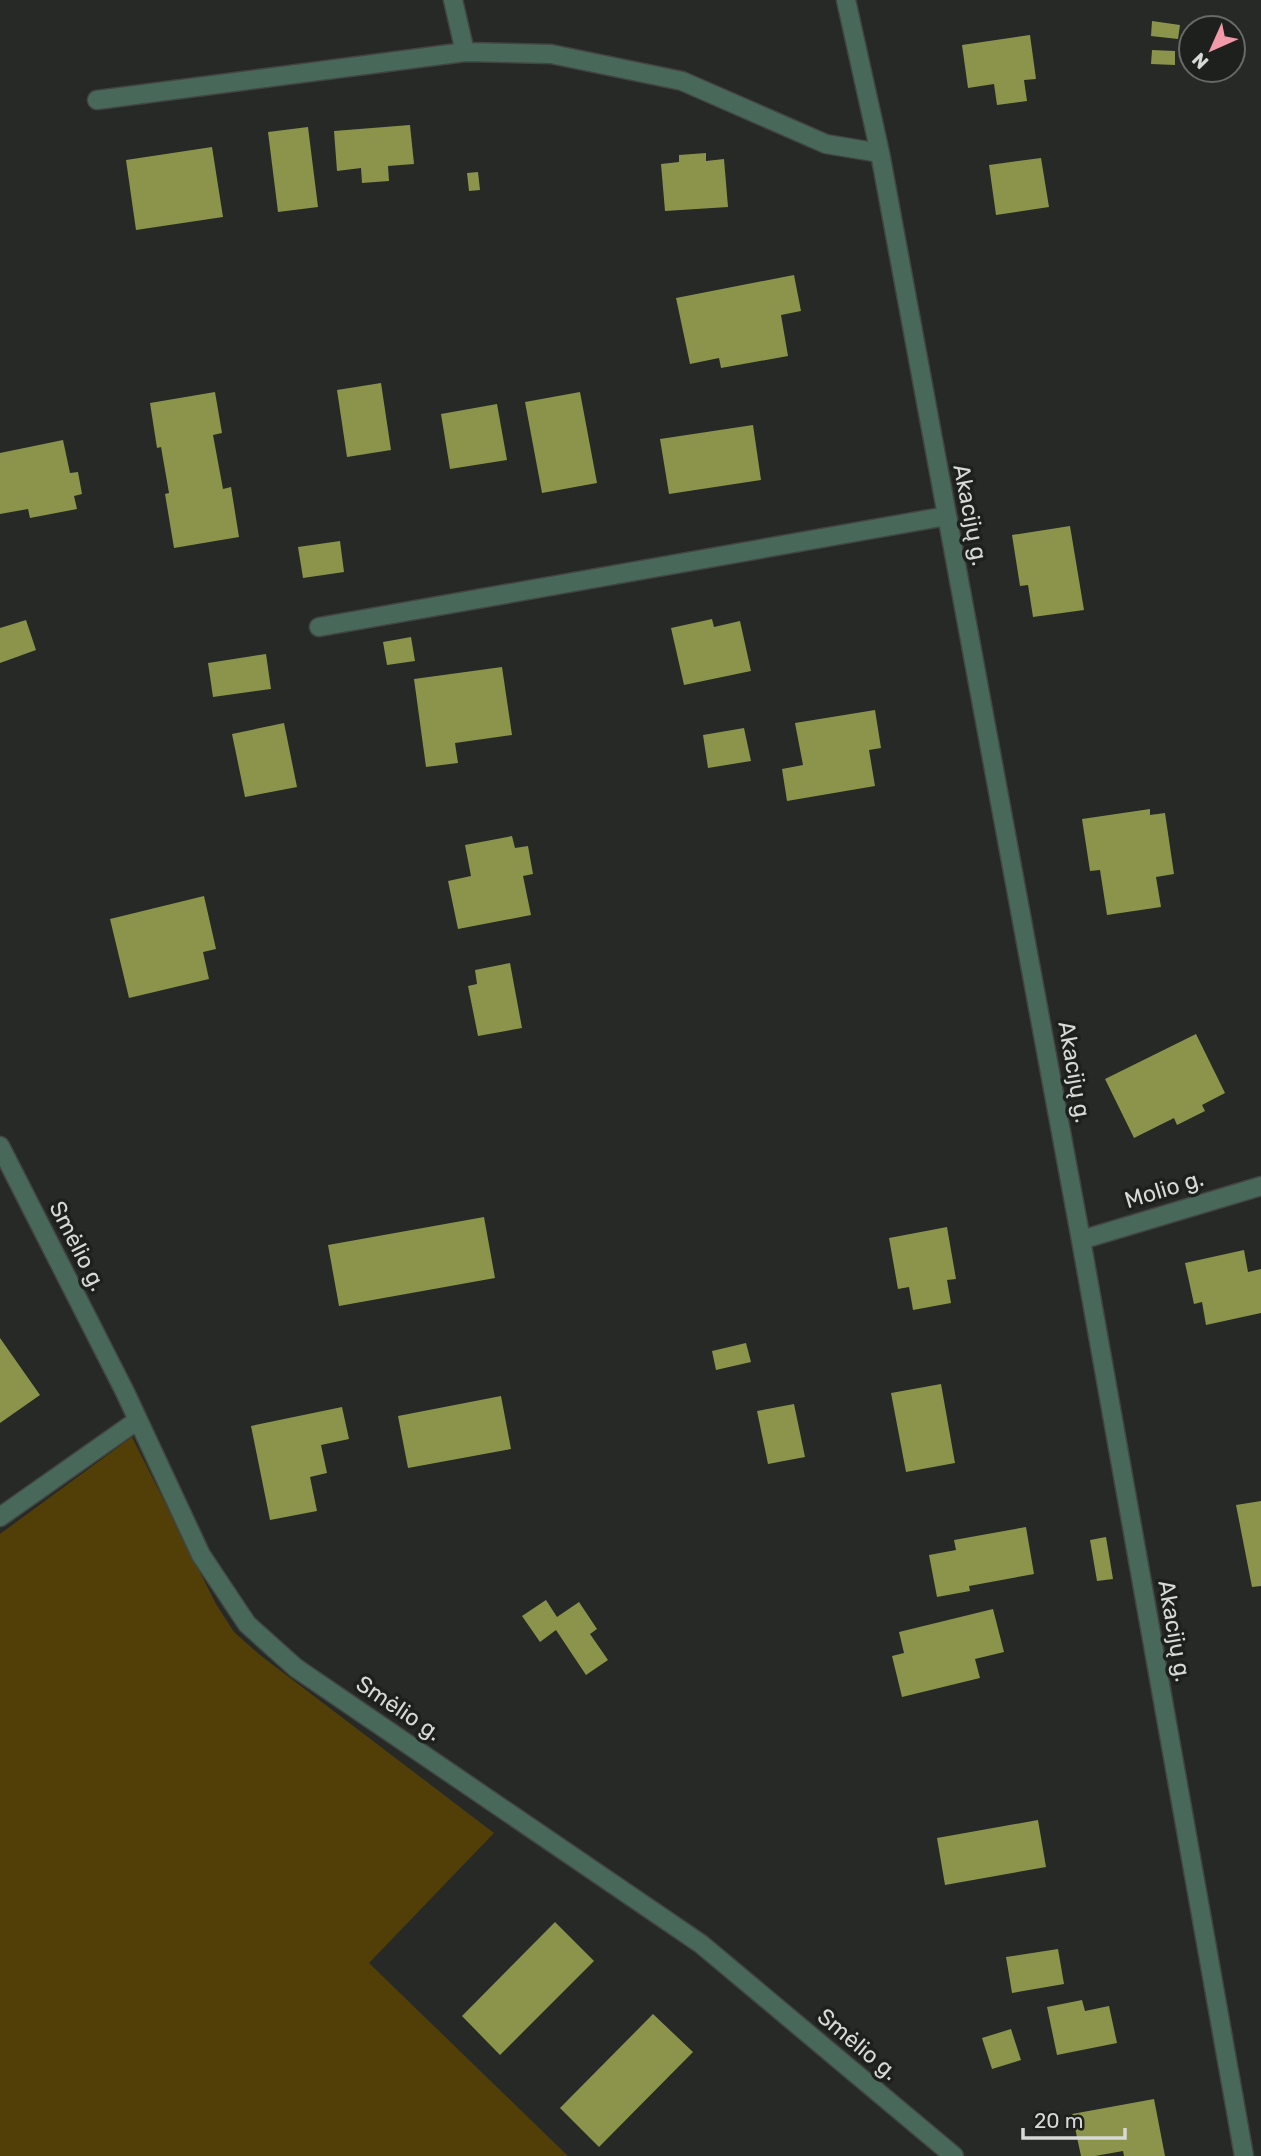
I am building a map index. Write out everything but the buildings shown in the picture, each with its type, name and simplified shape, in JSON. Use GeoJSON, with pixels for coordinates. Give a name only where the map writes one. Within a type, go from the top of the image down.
{"type":"FeatureCollection","features":[{"type":"Feature","properties":{"kind":"street"},"geometry":{"type":"LineString","coordinates":[[453,0],[465,52]]}},
{"type":"Feature","properties":{"kind":"street","name":"Akacijų g."},"geometry":{"type":"LineString","coordinates":[[846,0],[880,153],[1081,1240],[1244,2156]]}},
{"type":"Feature","properties":{"kind":"street"},"geometry":{"type":"LineString","coordinates":[[97,100],[465,52],[551,54],[682,82],[826,144],[880,153]]}},
{"type":"Feature","properties":{"kind":"street"},"geometry":{"type":"LineString","coordinates":[[319,627],[947,516]]}},
{"type":"Feature","properties":{"kind":"street","name":"Smėlio g."},"geometry":{"type":"LineString","coordinates":[[0,1146],[138,1420],[201,1555],[247,1624],[296,1668],[701,1944],[954,2156]]}},
{"type":"Feature","properties":{"kind":"street","name":"Molio g."},"geometry":{"type":"LineString","coordinates":[[1081,1240],[1261,1186]]}},
{"type":"Feature","properties":{"kind":"street"},"geometry":{"type":"LineString","coordinates":[[0,1517],[138,1420]]}},
{"type":"Feature","properties":{"kind":"shaded area"},"geometry":{"type":"Polygon","coordinates":[[[132,1437],[216,1604],[234,1632],[260,1655],[494,1833],[369,1963],[568,2156],[0,2156],[0,1534],[132,1437]]]}}]}
